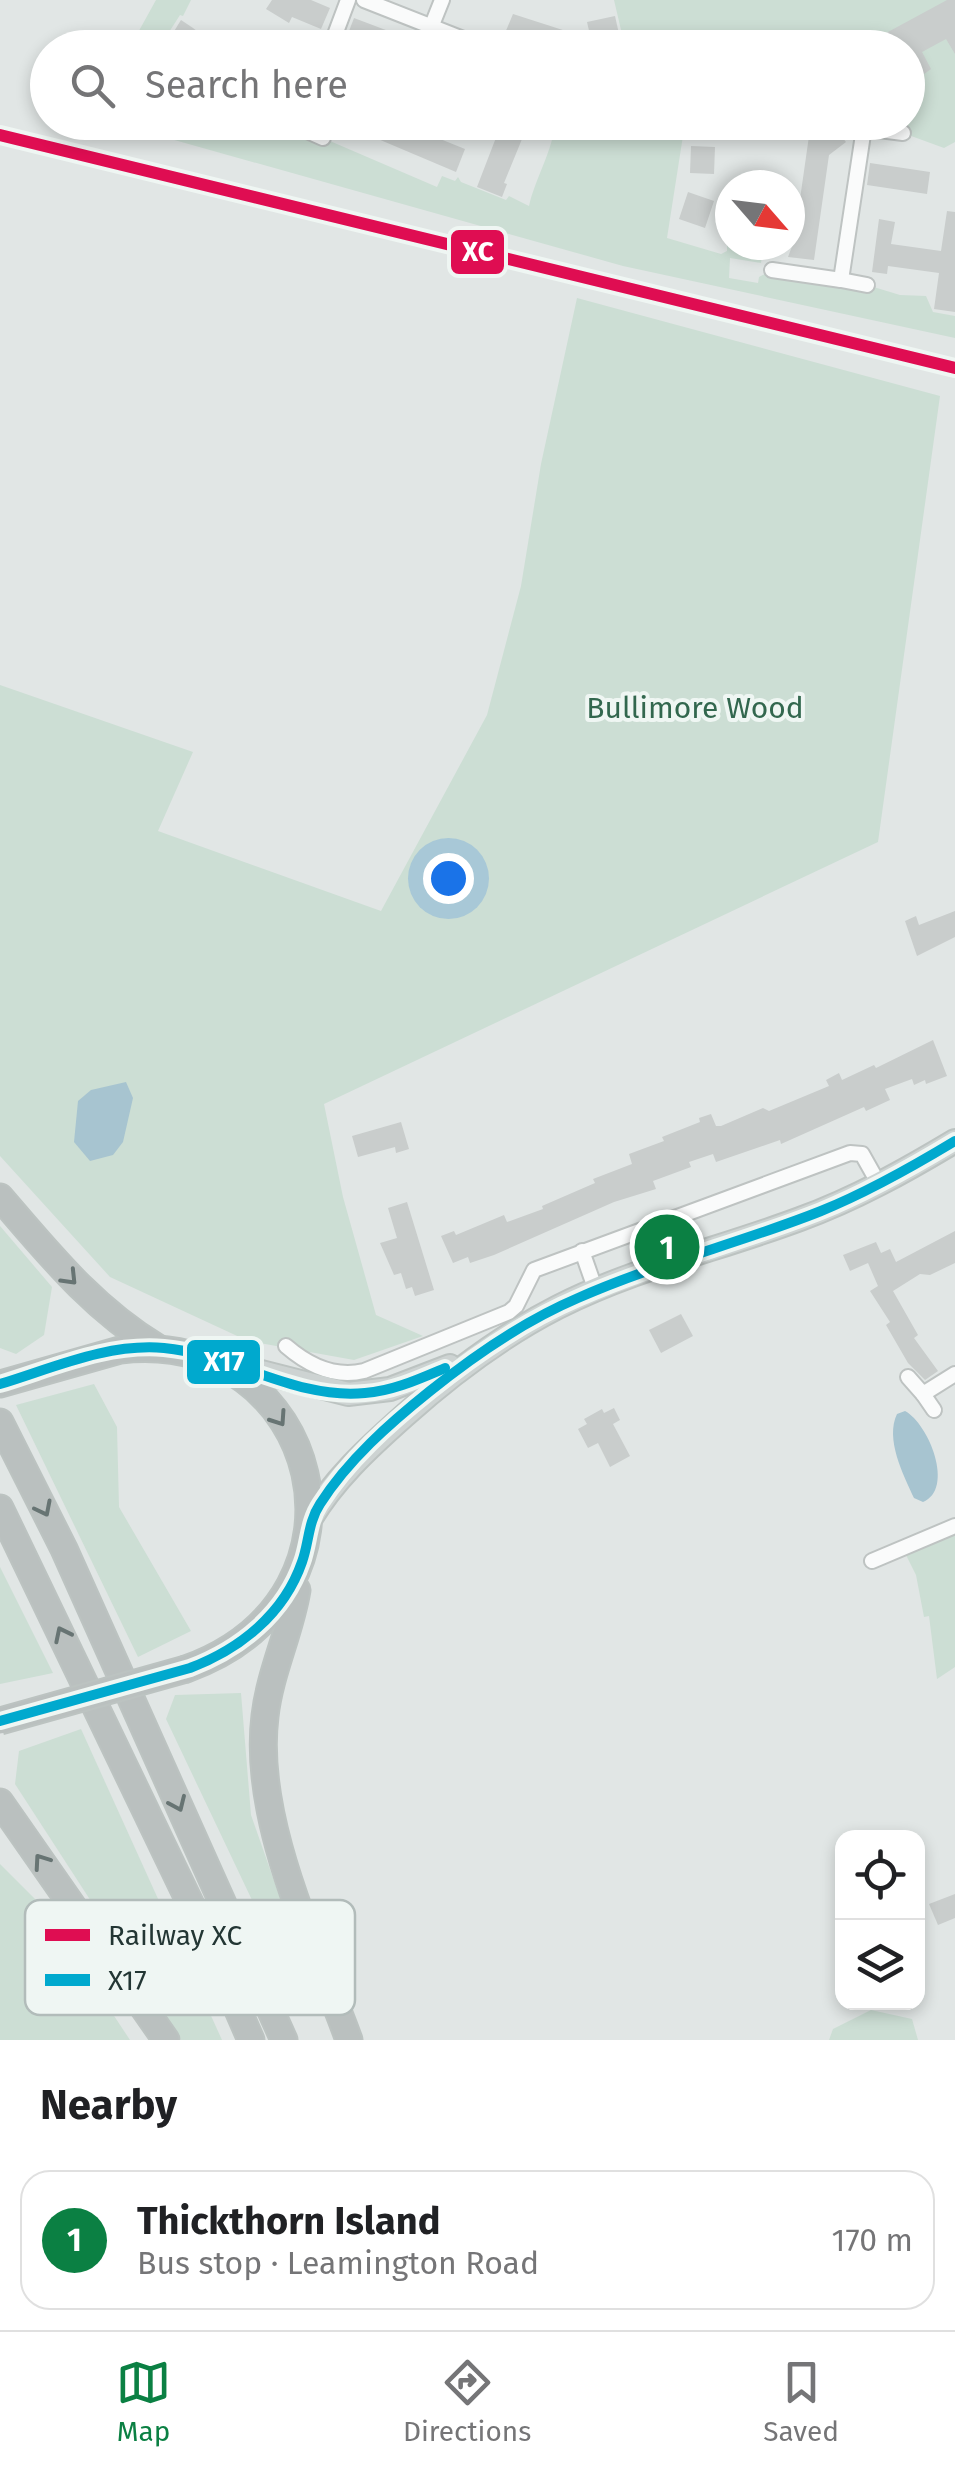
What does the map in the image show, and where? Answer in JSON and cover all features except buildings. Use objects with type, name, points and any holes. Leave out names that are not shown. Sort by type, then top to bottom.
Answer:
[{"type":"highway","points":[[0,1198],[100,1308],[158,1348]]},
{"type":"highway","points":[[0,1384],[120,1350],[158,1348],[205,1357],[242,1379],[264,1398],[289,1434],[304,1474],[308,1523],[295,1606],[270,1682],[262,1743],[266,1802],[298,1900]]},
{"type":"highway","points":[[0,1422],[64,1549],[221,1900]]},
{"type":"highway","points":[[0,1508],[189,1900]]},
{"type":"highway","points":[[0,1721],[219,1657],[259,1628],[302,1565]]},
{"type":"highway","points":[[0,1802],[68,1900]]},
{"type":"highway","points":[[149,2015],[166,2040]]},
{"type":"highway","points":[[240,2015],[251,2040]]},
{"type":"highway","points":[[273,2015],[284,2040]]},
{"type":"highway","points":[[340,2015],[349,2040]]},
{"type":"main road","points":[[205,1357],[348,1394],[404,1385],[481,1352],[547,1313],[640,1272],[800,1219],[880,1186],[955,1140]]},
{"type":"main road","points":[[308,1523],[332,1487],[378,1439],[481,1352]]},
{"type":"street","points":[[337,30],[348,0]]},
{"type":"street","points":[[364,0],[444,30]]},
{"type":"street","points":[[432,25],[442,0]]},
{"type":"street","points":[[841,280],[858,140]]},
{"type":"street","points":[[772,270],[867,285]]},
{"type":"street","points":[[286,1346],[324,1370],[340,1374],[364,1371],[509,1312],[516,1306],[530,1273],[850,1153],[866,1158],[880,1186]]},
{"type":"street","points":[[582,1251],[596,1291]]},
{"type":"street","points":[[922,1394],[955,1374]]},
{"type":"street","points":[[908,1377],[934,1410]]},
{"type":"street","points":[[872,1560],[955,1526]]},
{"type":"green space","points":[[156,0],[191,0],[170,30],[139,30]]},
{"type":"green space","points":[[614,0],[955,0],[955,142],[944,148],[922,140],[925,30],[621,30]]},
{"type":"green space","points":[[175,140],[328,140],[437,187],[442,176],[455,181],[458,177],[461,182],[529,206],[552,140],[682,140],[667,238],[715,252],[715,260],[730,260],[729,278],[758,283],[759,277],[772,270],[867,285],[900,295],[926,296],[933,312],[955,316],[955,338],[623,266]]},
{"type":"green space","name":"Bullimore Wood","points":[[577,298],[940,396],[878,842],[324,1104],[343,1197],[376,1315],[423,1336],[354,1360],[248,1341],[110,1277],[0,1156],[0,685],[193,752],[158,831],[381,911],[487,715],[521,586],[541,464]]},
{"type":"green space","points":[[0,1226],[52,1287],[44,1335],[16,1354],[0,1348]]},
{"type":"green space","points":[[94,1384],[117,1427],[119,1507],[191,1631],[138,1657],[16,1405]]},
{"type":"green space","points":[[955,1534],[955,1667],[937,1679],[929,1616],[924,1617],[916,1575],[904,1551]]},
{"type":"green space","points":[[0,1567],[53,1673],[0,1684]]},
{"type":"green space","points":[[241,1693],[251,1815],[281,1900],[252,1900],[166,1719],[175,1695]]},
{"type":"green space","points":[[81,1729],[159,1900],[90,1900],[15,1784],[19,1751]]},
{"type":"green space","points":[[0,1864],[36,1900],[25,1900],[25,2015],[113,2015],[130,2040],[0,2040]]},
{"type":"green space","points":[[871,2010],[912,2019],[918,2040],[829,2040],[833,2029]]},
{"type":"green space","points":[[165,2015],[211,2015],[222,2040],[181,2040]]},
{"type":"water","points":[[126,1082],[133,1098],[123,1142],[113,1155],[90,1161],[74,1142],[78,1101],[91,1090]]},
{"type":"water","points":[[905,1411],[930,1442],[938,1471],[932,1495],[923,1502],[914,1498],[894,1445],[897,1414]]},
{"type":"rail line","name":"XC","points":[[0,135],[955,368]]},
{"type":"transit line","name":"X17","points":[[0,1721],[190,1668],[243,1640],[284,1598],[302,1562],[316,1511],[357,1457],[430,1391],[520,1328],[608,1286],[838,1204],[955,1141]]},
{"type":"transit line","name":"X17","points":[[0,1384],[80,1358],[143,1347],[189,1352],[314,1390],[339,1393],[386,1390],[445,1368]]},
{"type":"place","name":"Thickthorn Island","points":[[667,1247]]}]
